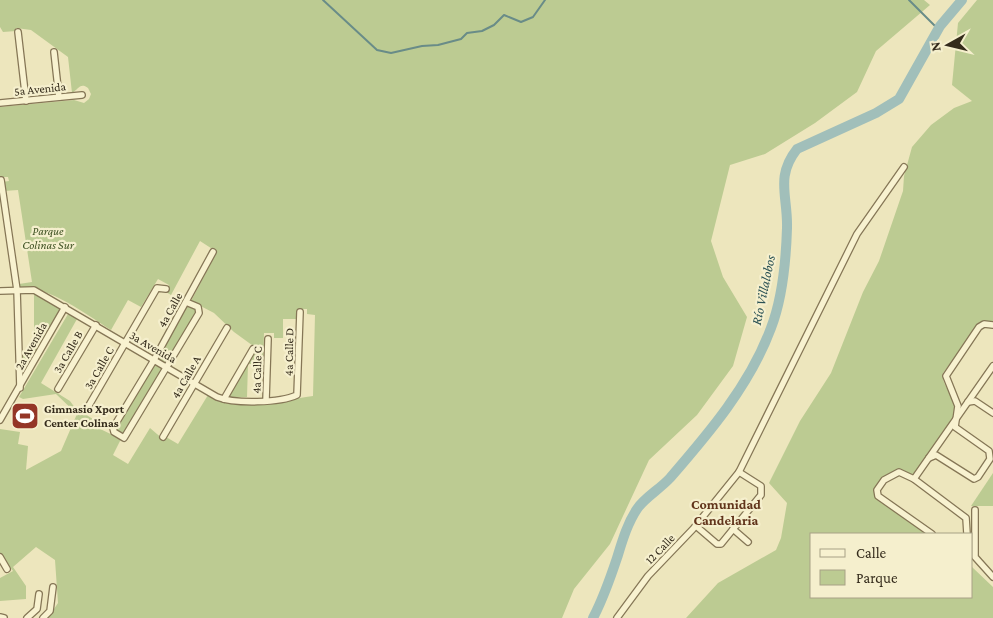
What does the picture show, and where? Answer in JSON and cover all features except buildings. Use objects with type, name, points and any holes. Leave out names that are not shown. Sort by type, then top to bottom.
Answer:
[{"type":"street","points":[[18,32],[26,101]]},
{"type":"street","points":[[54,52],[58,97]]},
{"type":"street","name":"5a Avenida","points":[[0,103],[82,95]]},
{"type":"street","name":"12 Calle","points":[[618,618],[648,576],[696,526],[739,472],[857,234],[904,167]]},
{"type":"street","points":[[1,180],[16,290],[20,388]]},
{"type":"street","name":"4a Calle","points":[[186,302],[198,307],[199,313],[124,438],[114,432],[113,428],[154,360],[213,252]]},
{"type":"street","name":"3a Calle C","points":[[88,407],[157,288],[166,289]]},
{"type":"street","name":"3a Avenida","points":[[0,290],[34,290],[224,399],[266,400],[295,397],[298,392]]},
{"type":"street","name":"2a Avenida","points":[[0,420],[20,388],[64,307]]},
{"type":"street","name":"4a Calle D","points":[[298,392],[300,312]]},
{"type":"street","points":[[929,458],[936,455],[970,478],[978,477],[990,460],[990,453],[955,428],[954,424],[958,406],[946,381],[946,374],[979,327],[984,324],[993,325]]},
{"type":"street","name":"3a Calle B","points":[[58,389],[96,326]]},
{"type":"street","name":"4a Calle A","points":[[163,437],[227,328]]},
{"type":"street","name":"4a Calle C","points":[[266,400],[268,340]]},
{"type":"street","points":[[224,399],[254,348]]},
{"type":"street","points":[[914,479],[993,366]]},
{"type":"street","points":[[968,402],[975,401],[993,413]]},
{"type":"street","points":[[696,526],[720,544],[733,529],[762,492],[761,486],[739,472]]},
{"type":"street","points":[[931,533],[877,494],[884,480],[896,472],[901,472],[914,479],[966,518],[967,533]]},
{"type":"street","points":[[975,510],[975,557],[993,577]]},
{"type":"street","points":[[733,529],[748,542]]},
{"type":"street","points":[[0,557],[7,569]]},
{"type":"street","points":[[44,618],[50,611],[53,587]]},
{"type":"street","points":[[27,618],[37,609],[39,594]]},
{"type":"street","points":[[0,617],[4,618]]},
{"type":"green space","name":"Parque Colinas Sur","points":[[0,0],[924,0],[930,5],[876,51],[857,92],[815,123],[765,154],[730,165],[711,241],[723,277],[747,317],[733,366],[697,415],[649,460],[610,544],[574,589],[562,618],[48,618],[58,603],[55,560],[36,547],[13,567],[26,586],[26,599],[0,601],[0,578],[13,571],[10,567],[5,570],[0,560],[0,429],[20,432],[18,444],[28,446],[26,470],[61,451],[77,414],[56,394],[23,399],[19,397],[68,314],[77,319],[41,383],[70,401],[78,412],[80,411],[96,421],[94,426],[121,439],[113,455],[128,464],[150,428],[164,440],[166,437],[178,444],[208,395],[220,401],[246,405],[273,403],[313,396],[315,315],[307,314],[307,309],[297,309],[297,319],[283,319],[283,338],[274,338],[274,333],[264,333],[263,364],[248,364],[247,397],[230,398],[229,395],[256,348],[234,332],[214,313],[191,301],[217,252],[200,241],[171,295],[166,292],[169,285],[158,279],[141,307],[128,300],[111,330],[67,302],[32,288],[20,287],[19,284],[32,282],[18,190],[4,191],[2,182],[9,181],[8,177],[0,177],[0,107],[74,100],[84,103],[91,94],[85,86],[79,87],[72,93],[68,57],[31,30],[16,28],[16,31],[3,32],[0,27]]},
{"type":"green space","points":[[977,0],[993,0],[993,322],[979,324],[943,373],[944,382],[954,399],[956,408],[938,441],[914,473],[911,475],[898,470],[875,490],[876,498],[927,533],[810,533],[810,598],[973,598],[973,568],[993,587],[993,618],[686,618],[718,583],[776,550],[781,538],[787,503],[769,483],[800,421],[831,373],[863,292],[879,261],[903,191],[904,176],[912,147],[931,125],[954,108],[972,101],[952,85],[958,23]]},
{"type":"green space","points":[[34,293],[62,309],[22,374],[19,356],[34,354]]},
{"type":"green space","points":[[186,302],[199,313],[124,438],[113,428]]},
{"type":"green space","points":[[993,473],[993,506],[971,506]]},
{"type":"waterway","points":[[323,0],[377,50],[391,53],[461,39],[467,33],[482,31],[494,25],[504,15],[521,22],[533,17],[545,0]]},
{"type":"waterway","points":[[909,0],[939,30]]},
{"type":"waterway","name":"Río Villalobos","points":[[593,618],[606,589],[633,515],[644,501],[670,478],[714,426],[740,389],[762,349],[775,316],[783,279],[787,228],[784,178],[790,159],[797,149],[876,113],[899,99],[940,26],[962,0]]},
{"type":"place","name":"Gimnasio Xport Center Colinas","points":[[25,416]]},
{"type":"district","name":"Comunidad Candelaria","points":[[726,512]]}]
